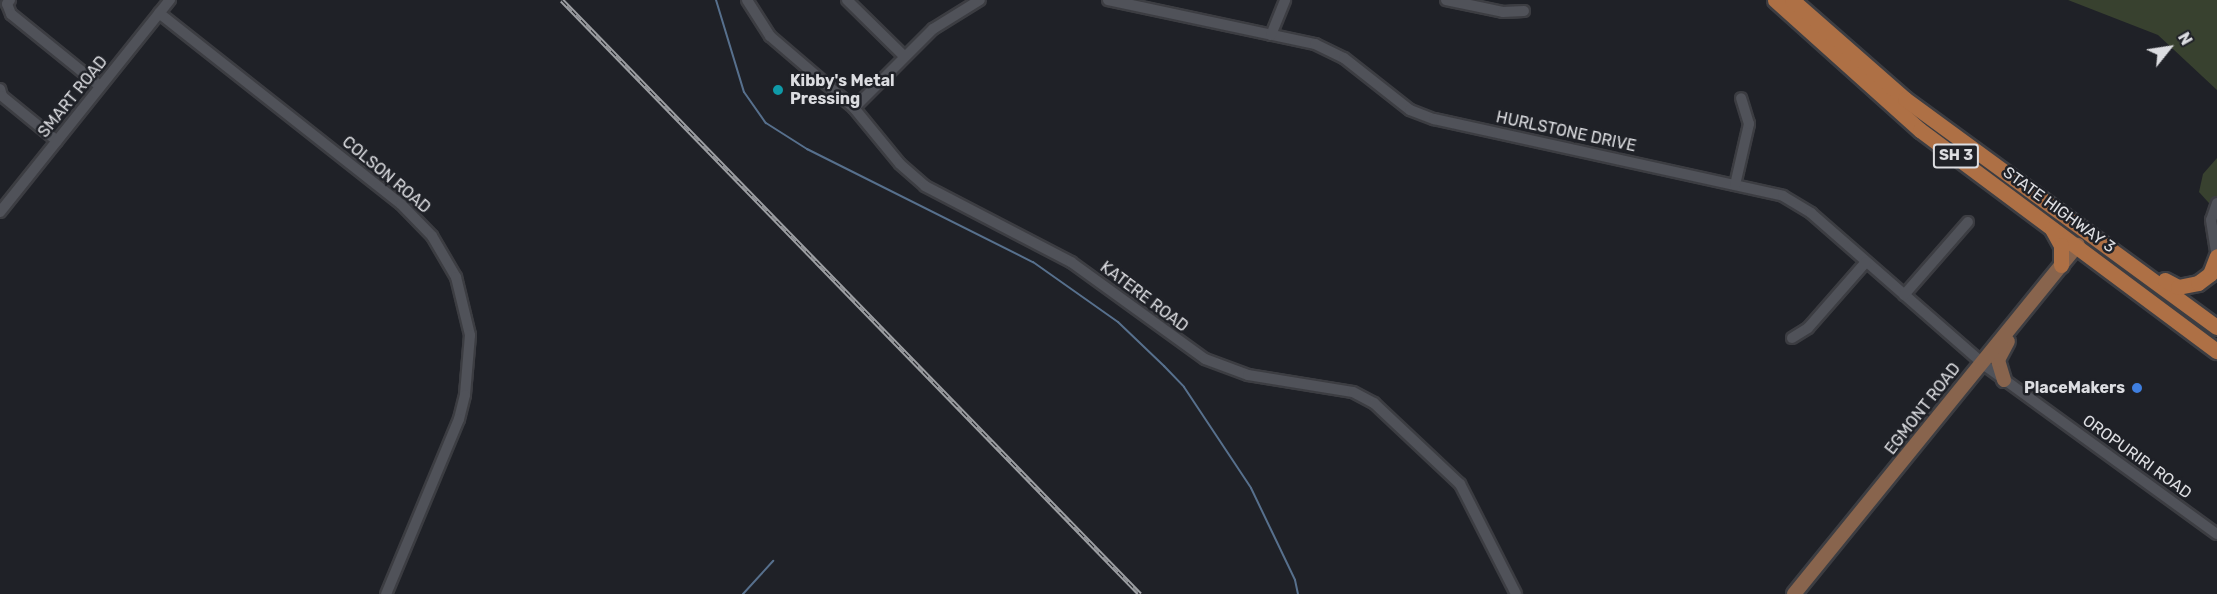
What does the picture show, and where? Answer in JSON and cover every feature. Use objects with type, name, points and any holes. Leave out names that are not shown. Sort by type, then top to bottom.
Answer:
[{"type":"highway","name":"STATE HIGHWAY 3","points":[[1775,0],[1897,111],[2217,351]]},
{"type":"highway","name":"STATE HIGHWAY 3","points":[[1792,0],[1888,85],[1955,136],[2076,221],[2217,327]]},
{"type":"highway","points":[[1955,136],[1978,161],[2072,230],[2078,245],[2105,253],[2217,338]]},
{"type":"highway","points":[[2076,221],[2089,224],[2178,287],[2206,278],[2217,256]]},
{"type":"highway","points":[[2049,224],[2061,245],[2061,265]]},
{"type":"main road","name":"EGMONT ROAD","points":[[1794,594],[2078,245]]},
{"type":"main road","points":[[2004,380],[1999,354],[2020,327],[2023,311]]},
{"type":"street","points":[[10,0],[7,4],[11,14],[100,86]]},
{"type":"street","name":"SMART ROAD","points":[[0,212],[170,0]]},
{"type":"street","name":"KATERE ROAD","points":[[747,0],[770,36],[854,108],[916,180],[1071,262],[1185,348],[1248,375],[1353,392],[1374,403],[1460,484],[1516,594]]},
{"type":"street","points":[[847,0],[904,56]]},
{"type":"street","points":[[854,108],[904,56],[949,16],[980,0]]},
{"type":"street","name":"HURLSTONE DRIVE","points":[[1108,0],[1330,50],[1410,110],[1434,119],[1736,184],[1792,200],[1981,362]]},
{"type":"street","points":[[1271,35],[1285,0]]},
{"type":"street","points":[[1446,0],[1503,12],[1524,11]]},
{"type":"street","name":"COLSON ROAD","points":[[159,13],[401,204],[432,236],[456,277],[470,335],[465,395],[459,419],[386,594]]},
{"type":"street","points":[[1,94],[57,141]]},
{"type":"street","points":[[1736,184],[1749,124],[1741,98]]},
{"type":"street","points":[[2217,202],[2211,220],[2217,256]]},
{"type":"street","points":[[1904,295],[1968,222]]},
{"type":"street","points":[[1792,338],[1808,328],[1866,262]]},
{"type":"street","name":"OROPURIRI ROAD","points":[[1981,362],[2217,534]]},
{"type":"green space","points":[[2068,0],[2217,0],[2217,90],[2158,35]]},
{"type":"green space","points":[[2217,158],[2217,212],[2199,192],[2203,174]]},
{"type":"waterway","points":[[716,0],[744,92],[766,123],[807,149],[1033,262],[1118,322],[1164,366],[1184,387],[1251,488],[1295,580],[1298,594]]},
{"type":"waterway","points":[[743,594],[773,561]]},
{"type":"railway","points":[[562,0],[1140,594]]},
{"type":"place","name":"Kibby's Metal Pressing","points":[[778,90]]},
{"type":"place","name":"PlaceMakers","points":[[2137,388]]}]
